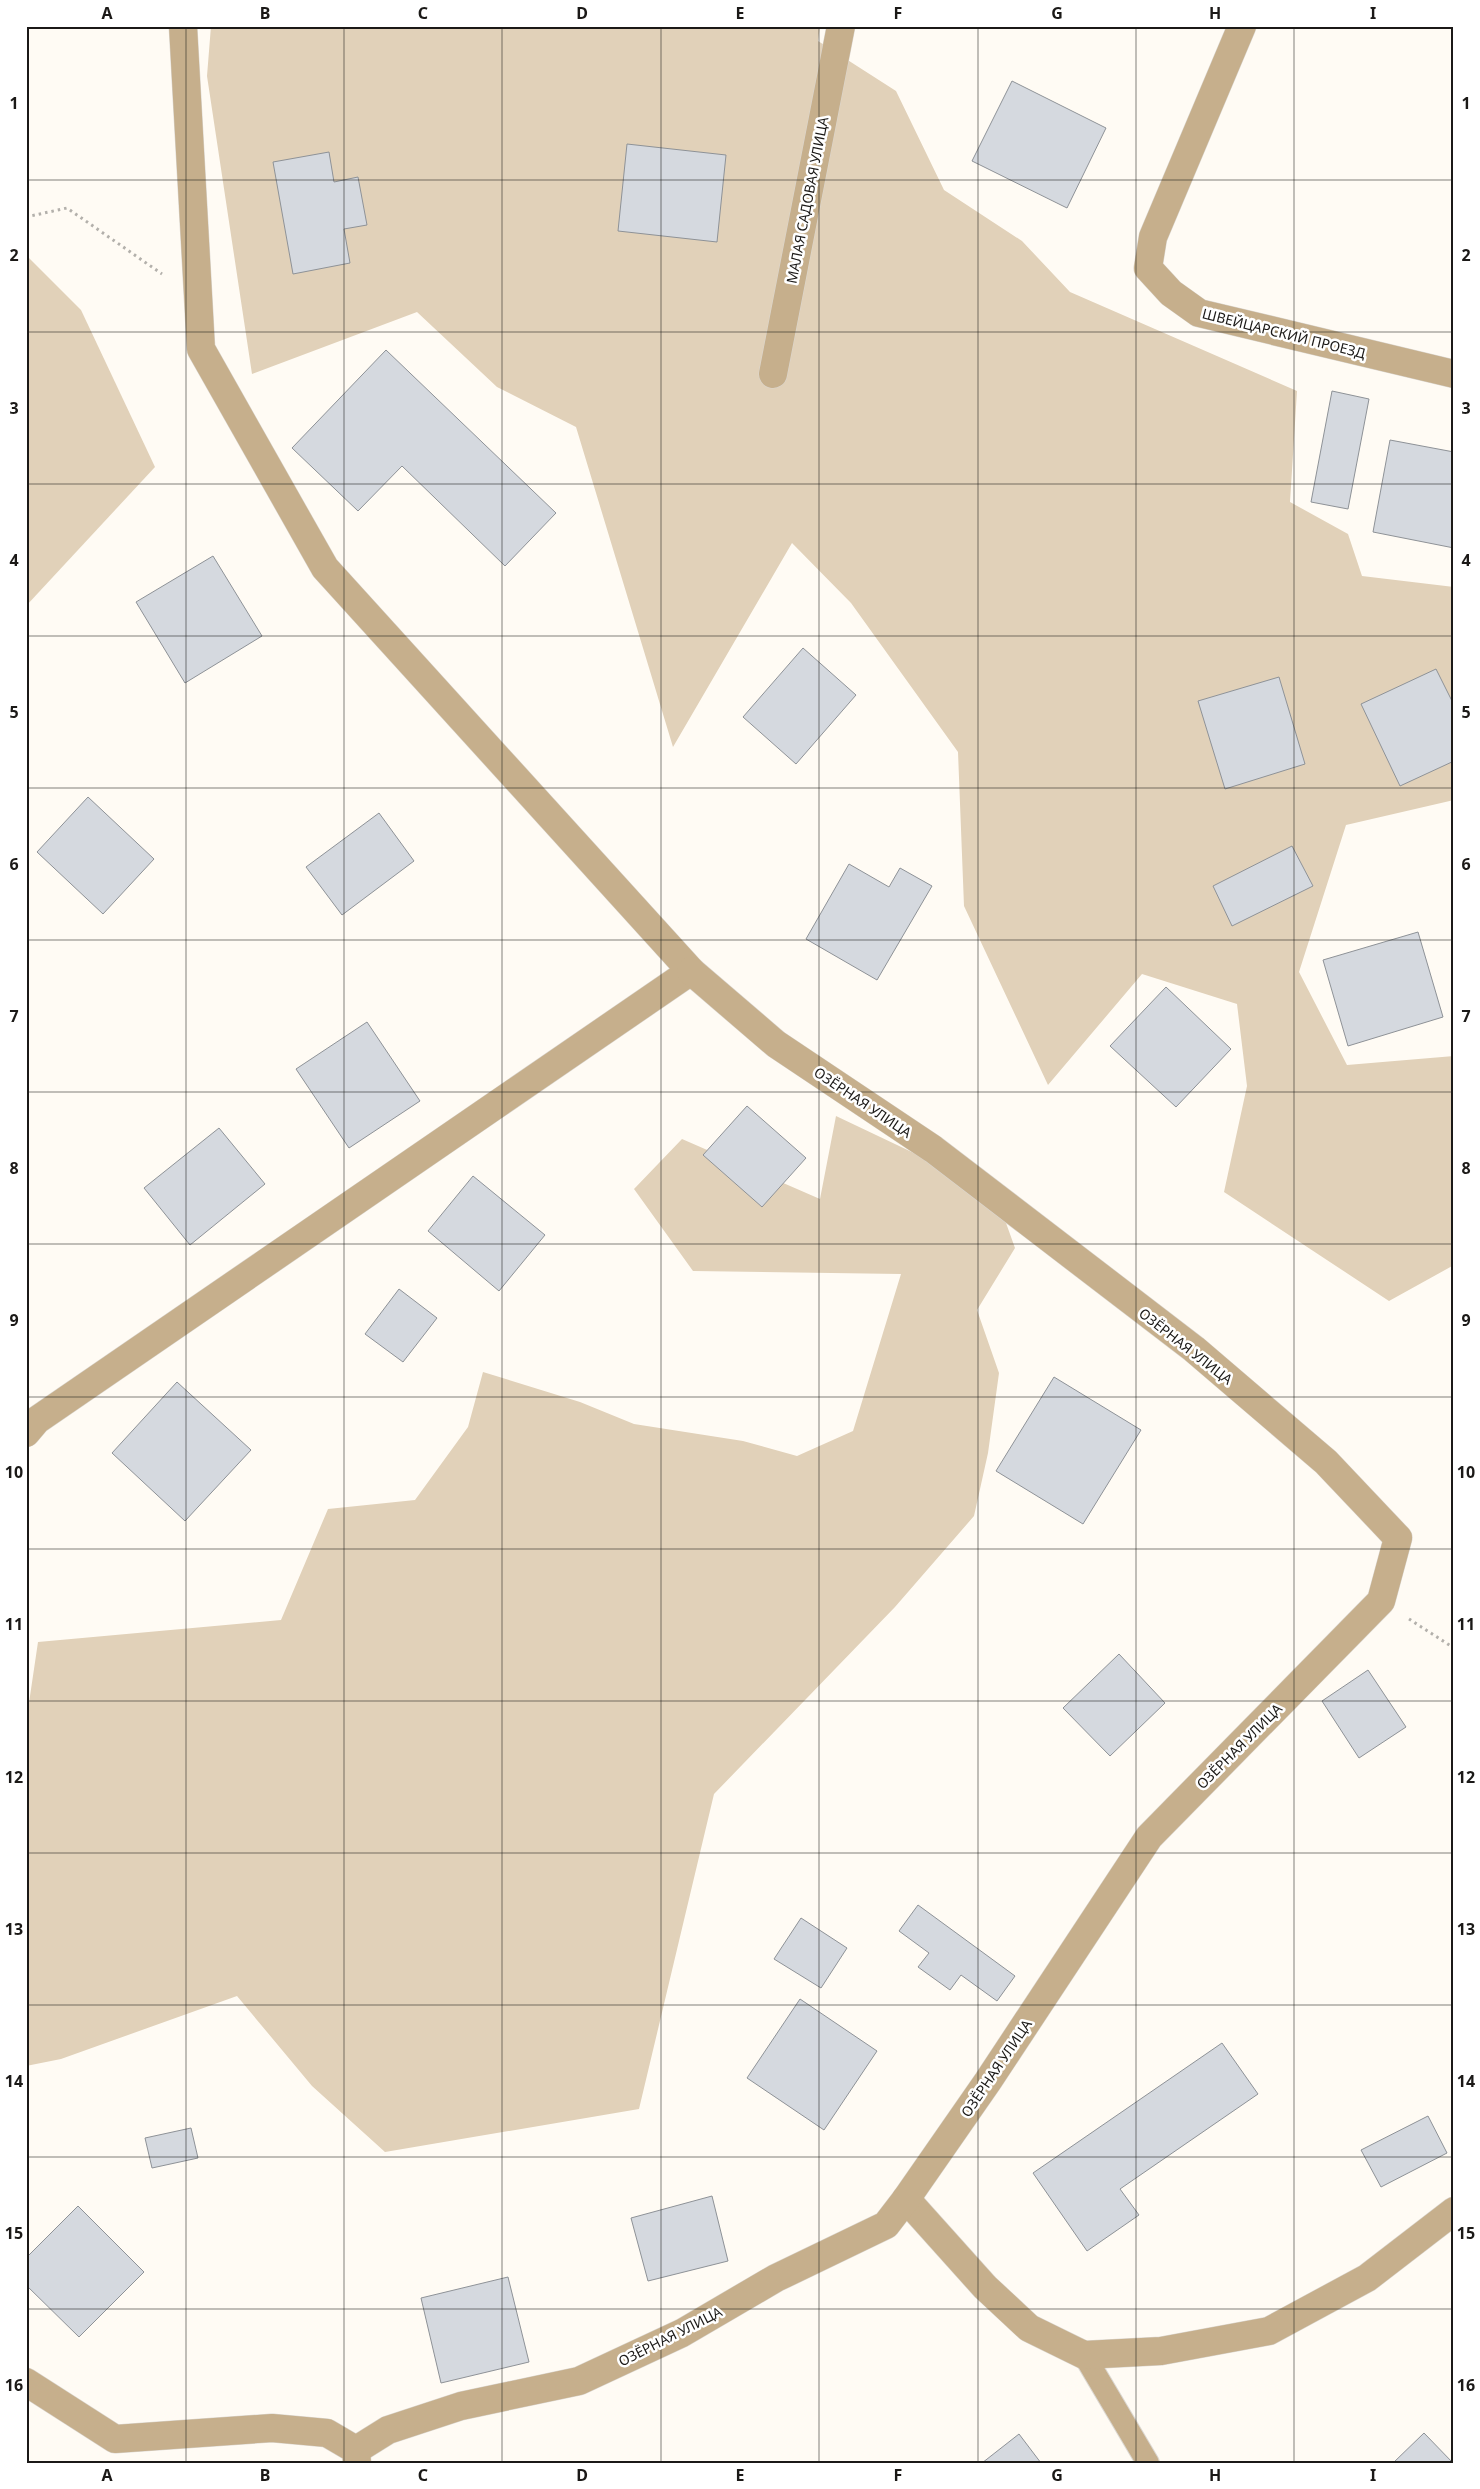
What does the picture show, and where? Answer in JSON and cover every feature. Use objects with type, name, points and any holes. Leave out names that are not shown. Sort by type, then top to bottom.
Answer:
[{"type":"street","points":[[26,1433],[37,1420],[691,971],[325,568],[201,349],[183,26]]},
{"type":"street","name":"МАЛАЯ САДОВАЯ УЛИЦА","points":[[774,374],[841,26]]},
{"type":"street","name":"ШВЕЙЦАРСКИЙ ПРОЕЗД","points":[[1242,26],[1153,237],[1148,268],[1171,293],[1199,313],[1454,374]]},
{"type":"street","name":"ОЗЁРНАЯ УЛИЦА","points":[[356,2456],[388,2430],[461,2406],[579,2381],[682,2334],[776,2278],[886,2224],[906,2199],[988,2081],[1149,1837],[1381,1601],[1398,1538],[1326,1462],[1194,1349],[933,1149],[776,1044],[691,971]]},
{"type":"street","points":[[906,2199],[985,2287],[1029,2328],[1084,2356],[1162,2351],[1269,2331],[1367,2278],[1454,2211]]},
{"type":"street","points":[[26,2382],[115,2439],[272,2428],[327,2433],[356,2456]]},
{"type":"lane","points":[[1084,2356],[1148,2463]]},
{"type":"path","points":[[26,217],[66,208],[198,299]]},
{"type":"path","points":[[1381,1601],[1454,1648]]},
{"type":"shaded area","points":[[211,26],[820,26],[818,41],[896,91],[944,190],[1022,241],[1070,292],[1297,391],[1290,502],[1348,534],[1362,576],[1454,587],[1454,800],[1346,825],[1299,972],[1347,1065],[1454,1056],[1454,1265],[1389,1301],[1224,1192],[1247,1086],[1237,1004],[1142,974],[1048,1085],[964,906],[958,752],[851,603],[792,543],[673,747],[576,427],[497,387],[417,312],[252,374],[207,76]]},
{"type":"shaded area","points":[[26,255],[81,310],[155,467],[26,606]]},
{"type":"shaded area","points":[[836,1116],[916,1154],[1001,1209],[1015,1248],[977,1310],[999,1373],[988,1453],[974,1516],[895,1607],[714,1794],[639,2109],[385,2152],[312,2086],[237,1996],[61,2059],[26,2066],[26,1723],[38,1642],[281,1620],[328,1509],[415,1500],[468,1427],[483,1372],[580,1402],[634,1424],[743,1441],[797,1456],[853,1431],[901,1274],[693,1271],[634,1189],[682,1139],[820,1199]]},
{"type":"building","points":[[1012,81],[1106,128],[1067,208],[972,161]]},
{"type":"building","points":[[627,144],[726,155],[717,242],[618,231]]},
{"type":"building","points":[[329,152],[334,182],[358,177],[367,225],[344,229],[350,263],[293,274],[273,162]]},
{"type":"building","points":[[386,350],[556,513],[505,566],[402,466],[358,511],[292,448]]},
{"type":"building","points":[[1332,391],[1369,399],[1348,509],[1311,502]]},
{"type":"building","points":[[1390,440],[1454,452],[1454,548],[1373,532]]},
{"type":"building","points":[[213,556],[262,636],[185,683],[136,602]]},
{"type":"building","points":[[803,648],[856,695],[796,764],[743,717]]},
{"type":"building","points":[[1436,669],[1454,705],[1454,761],[1400,786],[1361,704]]},
{"type":"building","points":[[1279,677],[1305,764],[1225,789],[1198,701]]},
{"type":"building","points":[[88,797],[154,859],[103,914],[37,852]]},
{"type":"building","points":[[379,813],[414,861],[342,915],[306,867]]},
{"type":"building","points":[[1292,846],[1313,886],[1232,926],[1213,886]]},
{"type":"building","points":[[849,864],[889,887],[900,868],[932,886],[877,980],[806,939]]},
{"type":"building","points":[[1418,932],[1443,1017],[1348,1046],[1323,960]]},
{"type":"building","points":[[1166,987],[1231,1049],[1176,1107],[1110,1046]]},
{"type":"building","points":[[367,1022],[420,1101],[349,1148],[296,1069]]},
{"type":"building","points":[[747,1106],[806,1158],[762,1207],[703,1155]]},
{"type":"building","points":[[219,1128],[265,1184],[190,1245],[144,1188]]},
{"type":"building","points":[[473,1176],[545,1235],[499,1291],[428,1231]]},
{"type":"building","points":[[399,1289],[437,1318],[403,1362],[365,1334]]},
{"type":"building","points":[[1054,1377],[1141,1430],[1083,1524],[996,1471]]},
{"type":"building","points":[[177,1382],[251,1450],[185,1521],[112,1453]]},
{"type":"building","points":[[1119,1654],[1165,1703],[1110,1756],[1063,1708]]},
{"type":"building","points":[[1368,1670],[1406,1727],[1359,1758],[1322,1701]]},
{"type":"building","points":[[918,1905],[1015,1976],[997,2001],[961,1975],[950,1990],[918,1967],[929,1953],[899,1931]]},
{"type":"building","points":[[801,1918],[847,1948],[821,1988],[774,1959]]},
{"type":"building","points":[[800,1999],[877,2051],[824,2130],[747,2078]]},
{"type":"building","points":[[1222,2043],[1258,2094],[1120,2189],[1139,2215],[1087,2251],[1033,2173]]},
{"type":"building","points":[[1428,2116],[1447,2153],[1381,2187],[1361,2150]]},
{"type":"building","points":[[191,2128],[198,2158],[152,2168],[145,2138]]},
{"type":"building","points":[[712,2196],[728,2261],[648,2281],[631,2218]]},
{"type":"building","points":[[78,2206],[144,2272],[79,2337],[26,2285],[26,2258]]},
{"type":"building","points":[[508,2277],[529,2362],[441,2383],[421,2298]]},
{"type":"building","points":[[1424,2433],[1453,2463],[1393,2463]]},
{"type":"building","points":[[1019,2434],[1041,2463],[982,2463]]}]
